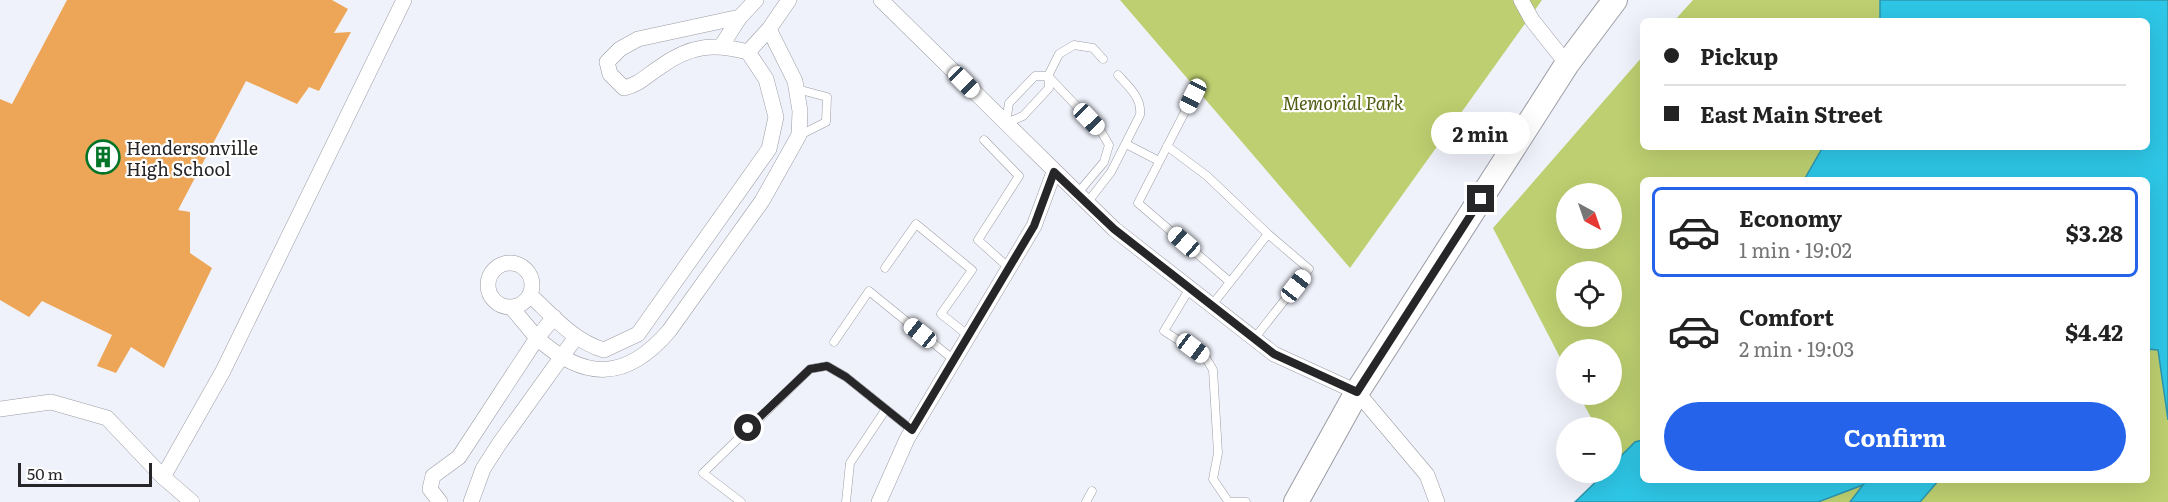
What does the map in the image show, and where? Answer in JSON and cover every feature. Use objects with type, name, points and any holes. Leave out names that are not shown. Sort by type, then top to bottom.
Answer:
[{"type":"main road","points":[[1296,502],[1357,392],[1567,64],[1615,0]]},
{"type":"street","points":[[163,477],[223,371],[404,0]]},
{"type":"street","points":[[722,45],[740,17],[756,0]]},
{"type":"street","points":[[748,52],[769,29],[789,0]]},
{"type":"street","points":[[881,0],[1114,229],[1274,354],[1357,392],[1427,475],[1437,502]]},
{"type":"street","points":[[1522,1],[1532,20],[1567,64]]},
{"type":"street","points":[[530,295],[576,337],[604,350],[638,334],[769,149],[776,117],[766,80],[748,52],[722,45],[701,47],[680,54],[659,67],[639,85],[624,88],[610,74],[607,62],[620,50],[638,39],[740,17]]},
{"type":"street","points":[[511,307],[537,338],[559,357],[587,368],[621,369],[656,347],[754,212],[798,139],[797,89],[769,29]]},
{"type":"street","points":[[771,138],[798,139]]},
{"type":"street","points":[[879,502],[912,430],[1034,226],[1054,172]]},
{"type":"street","points":[[734,201],[754,212]]},
{"type":"street","points":[[514,263],[526,269],[532,282],[530,295],[520,305],[511,307],[498,303],[489,292],[489,277],[499,266],[514,263]]},
{"type":"street","points":[[674,286],[693,298]]},
{"type":"street","points":[[440,502],[430,489],[433,476],[459,457],[537,338],[554,317]]},
{"type":"street","points":[[471,502],[483,470],[559,357],[576,337]]},
{"type":"street","points":[[0,409],[51,402],[107,418],[163,477],[192,502]]},
{"type":"lane","points":[[1005,123],[1023,116],[1048,88],[1048,76],[1059,54],[1074,45],[1093,48],[1103,59]]},
{"type":"lane","points":[[1082,198],[1111,172],[1141,108],[1136,96],[1118,75]]},
{"type":"lane","points":[[1005,123],[1009,103],[1035,76],[1048,76],[1102,133],[1109,145],[1104,162],[1082,198]]},
{"type":"lane","points":[[797,89],[827,97],[826,122],[798,139]]},
{"type":"lane","points":[[1193,96],[1138,203],[1230,282]]},
{"type":"lane","points":[[984,140],[1019,176],[978,240],[1009,268]]},
{"type":"lane","points":[[1126,144],[1159,161]]},
{"type":"lane","points":[[1167,146],[1208,176],[1268,234],[1310,269],[1254,339]]},
{"type":"lane","points":[[885,268],[916,224],[972,270],[941,314],[969,336]]},
{"type":"lane","points":[[1212,305],[1268,234]]},
{"type":"lane","points":[[1190,288],[1164,331],[1206,358],[1213,370],[1218,453],[1213,479],[1228,502],[1246,502]]},
{"type":"lane","points":[[834,342],[869,291],[954,360]]},
{"type":"lane","points":[[741,502],[702,473],[810,369],[827,366],[846,377],[912,430]]},
{"type":"lane","points":[[846,502],[850,464],[886,409]]},
{"type":"lane","points":[[1086,502],[1092,491]]},
{"type":"green space","name":"Memorial Park","points":[[1120,0],[1542,0],[1350,268]]},
{"type":"green space","points":[[1693,0],[2158,0],[2168,24],[2168,502],[1635,502],[1622,477],[1622,417],[1591,417],[1584,405],[1622,405],[1622,339],[1556,339],[1556,350],[1493,228],[1640,59],[1640,150],[2150,150],[2150,18],[1677,18]]},
{"type":"water","points":[[1880,0],[2168,0],[2168,420],[2158,350],[2150,349],[2150,177],[1806,177],[1821,150],[2150,150],[2150,18],[1880,18]]},
{"type":"water","points":[[1640,441],[1640,483],[1936,483],[1920,502],[1850,502],[1863,485],[1818,502],[1575,502],[1595,483],[1622,483],[1622,455],[1635,442]]},
{"type":"building","name":"Hendersonville High School","points":[[67,0],[332,0],[348,9],[334,33],[351,32],[319,91],[309,87],[297,104],[246,81],[178,210],[190,212],[190,253],[212,268],[164,368],[131,347],[116,373],[97,366],[112,335],[42,301],[29,317],[0,300],[0,99],[12,104]]},
{"type":"place","name":"Hendersonville High School","points":[[103,157]]},
{"type":"route","points":[[748,428],[810,369],[827,366],[846,377],[912,430],[1034,226],[1054,172],[1114,229],[1274,354],[1357,392],[1481,199]]}]
